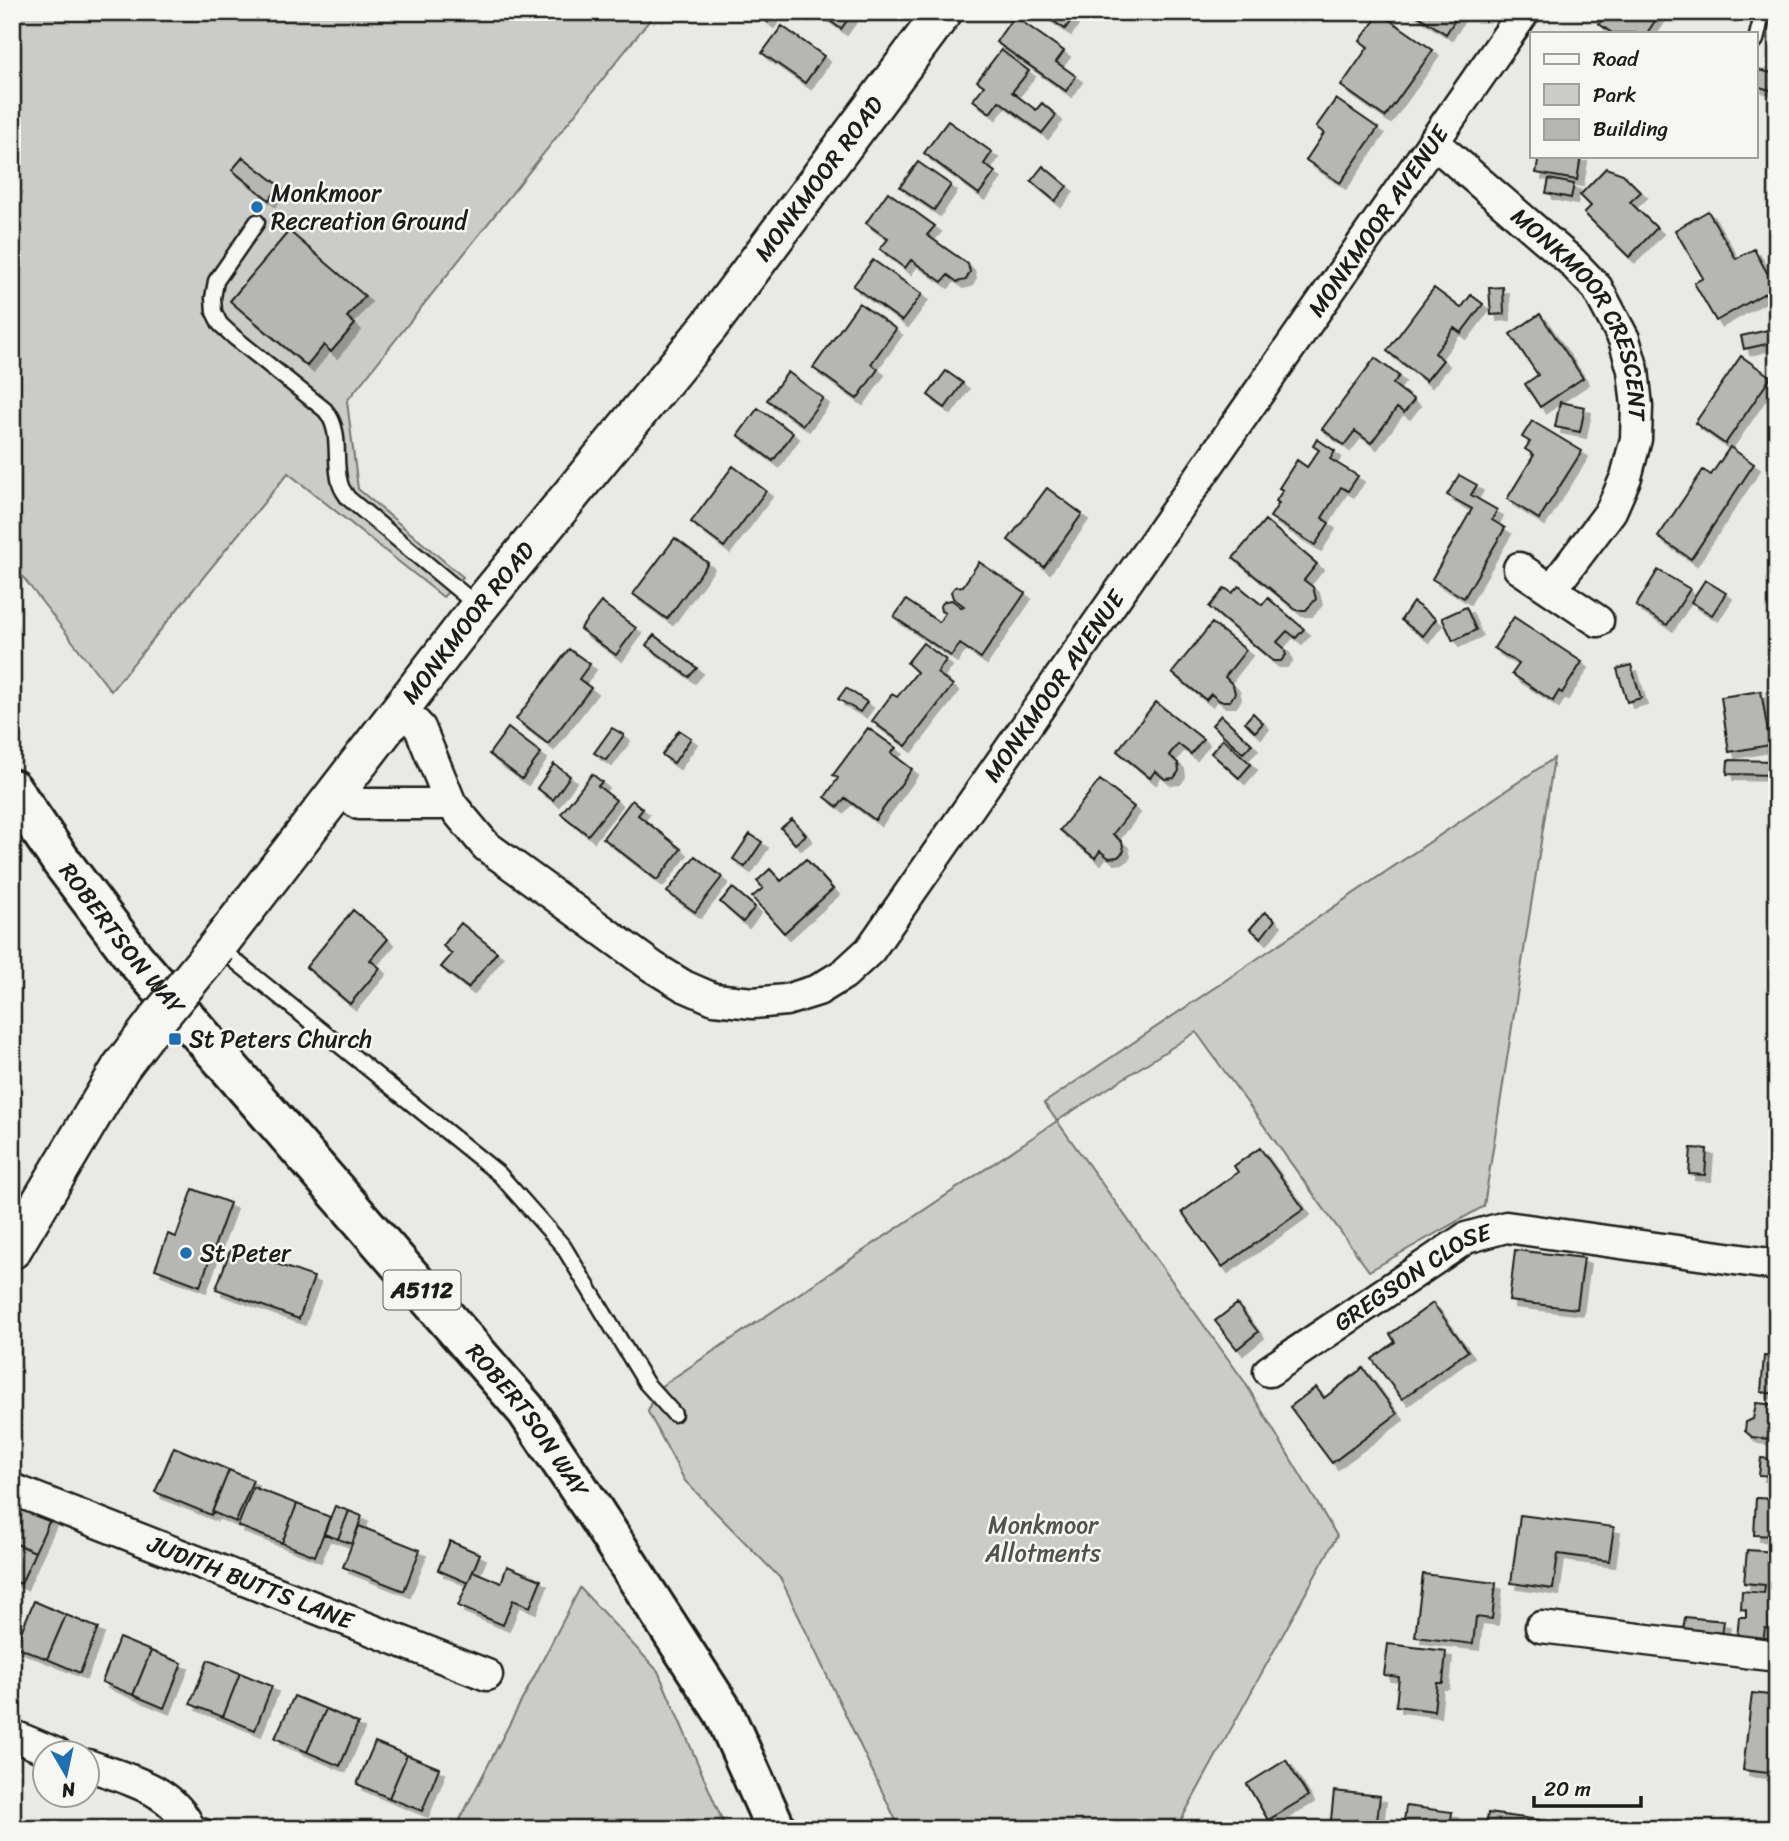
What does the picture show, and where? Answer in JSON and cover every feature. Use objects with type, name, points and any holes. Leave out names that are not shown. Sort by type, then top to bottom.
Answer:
[{"type":"main road","name":"ROBERTSON WAY","points":[[12,789],[61,861],[135,959],[526,1410],[724,1713],[776,1829]]},
{"type":"street","name":"MONKMOOR ROAD","points":[[12,1250],[121,1067],[479,607],[710,325],[943,12]]},
{"type":"street","name":"MONKMOOR AVENUE","points":[[401,708],[420,729],[451,804],[486,846],[653,967],[684,986],[714,999],[753,1003],[786,1000],[818,990],[844,974],[870,950],[1524,12]]},
{"type":"street","name":"MONKMOOR CRESCENT","points":[[1433,142],[1572,261],[1597,288],[1625,339],[1633,370],[1637,406],[1636,439],[1626,477],[1611,511],[1552,590]]},
{"type":"street","points":[[1519,568],[1598,621]]},
{"type":"street","points":[[338,789],[359,804],[451,804]]},
{"type":"street","name":"GREGSON CLOSE","points":[[1269,1371],[1466,1238],[1506,1227],[1777,1265]]},
{"type":"street","name":"JUDITH BUTTS LANE","points":[[12,1489],[486,1675]]},
{"type":"street","points":[[1541,1627],[1777,1656]]},
{"type":"street","points":[[12,1735],[32,1743]]},
{"type":"street","points":[[102,1770],[156,1791],[196,1826]]},
{"type":"lane","points":[[1758,32],[1763,12]]},
{"type":"lane","points":[[257,222],[216,281],[214,312],[220,324],[330,416],[336,433],[339,481],[348,498],[479,607]]},
{"type":"lane","points":[[217,947],[499,1174],[563,1246],[646,1383],[674,1415]]},
{"type":"green space","name":"Monkmoor Recreation Ground","points":[[12,12],[656,12],[347,401],[358,489],[463,577],[443,597],[288,473],[111,691],[12,563]]},
{"type":"green space","points":[[1554,758],[1484,1206],[1369,1271],[1196,1032],[1057,1121],[1044,1103]]},
{"type":"green space","name":"Monkmoor Allotments","points":[[1057,1121],[1244,1381],[1337,1536],[1176,1829],[900,1829],[781,1579],[685,1481],[648,1412],[654,1391]]},
{"type":"green space","points":[[580,1588],[658,1671],[726,1829],[455,1829]]},
{"type":"building","points":[[755,12],[775,12],[768,22]]},
{"type":"building","points":[[818,12],[853,12],[841,29]]},
{"type":"building","points":[[1040,12],[1077,12],[1065,29]]},
{"type":"building","points":[[1412,12],[1460,12],[1446,34]]},
{"type":"building","points":[[1607,12],[1661,12],[1648,32],[1611,32],[1599,24]]},
{"type":"building","points":[[1380,13],[1433,50],[1385,117],[1341,86],[1368,47],[1360,41]]},
{"type":"building","points":[[1014,16],[1064,51],[1056,62],[1076,76],[1066,91],[996,42]]},
{"type":"building","points":[[782,26],[824,56],[805,83],[762,53]]},
{"type":"building","points":[[1001,50],[1029,71],[1012,92],[1036,110],[1042,103],[1056,115],[1042,133],[999,101],[990,113],[973,100],[984,86],[977,81]]},
{"type":"building","points":[[1758,70],[1777,74],[1777,92],[1758,87]]},
{"type":"building","points":[[1336,99],[1378,128],[1340,183],[1306,160],[1324,133],[1316,127]]},
{"type":"building","points":[[948,121],[992,152],[984,164],[995,172],[979,194],[924,153]]},
{"type":"building","points":[[243,157],[280,186],[269,200],[232,170]]},
{"type":"building","points":[[1539,158],[1581,158],[1577,180],[1536,173]]},
{"type":"building","points":[[918,162],[951,185],[934,210],[900,187]]},
{"type":"building","points":[[1043,166],[1067,186],[1055,201],[1031,181]]},
{"type":"building","points":[[1606,168],[1623,174],[1641,192],[1630,202],[1657,228],[1629,257],[1584,213],[1591,206],[1580,195]]},
{"type":"building","points":[[1549,179],[1574,184],[1571,198],[1546,193]]},
{"type":"building","points":[[888,192],[935,226],[927,235],[968,264],[970,272],[966,280],[957,282],[948,275],[942,282],[911,260],[905,268],[880,249],[888,239],[866,223]]},
{"type":"building","points":[[1708,211],[1736,259],[1754,249],[1775,287],[1716,321],[1694,283],[1703,278],[1675,230]]},
{"type":"building","points":[[289,231],[365,296],[347,317],[355,324],[331,352],[324,345],[307,366],[230,301]]},
{"type":"building","points":[[873,260],[922,294],[902,321],[853,286]]},
{"type":"building","points":[[1503,287],[1504,314],[1491,315],[1489,288]]},
{"type":"building","points":[[1434,288],[1461,308],[1471,295],[1483,304],[1461,333],[1454,328],[1435,353],[1443,360],[1426,381],[1387,351]]},
{"type":"building","points":[[859,303],[896,329],[871,364],[878,369],[857,399],[813,368]]},
{"type":"building","points":[[1540,314],[1583,378],[1540,407],[1525,384],[1538,375],[1510,334]]},
{"type":"building","points":[[1768,330],[1771,343],[1744,349],[1741,336]]},
{"type":"building","points":[[1741,356],[1771,377],[1725,444],[1695,423]]},
{"type":"building","points":[[1375,358],[1399,376],[1393,384],[1414,400],[1404,413],[1397,408],[1371,443],[1355,431],[1344,445],[1322,429]]},
{"type":"building","points":[[946,371],[963,383],[945,408],[928,395]]},
{"type":"building","points":[[788,372],[823,398],[803,425],[767,400]]},
{"type":"building","points":[[1560,402],[1585,407],[1580,432],[1555,427]]},
{"type":"building","points":[[758,408],[793,433],[773,461],[738,435]]},
{"type":"building","points":[[1532,421],[1582,451],[1539,519],[1507,499],[1534,455],[1525,449],[1530,442],[1522,437]]},
{"type":"building","points":[[1317,439],[1335,451],[1330,459],[1358,476],[1348,491],[1341,487],[1322,518],[1329,523],[1315,545],[1270,517],[1279,503],[1276,501],[1283,490],[1279,488],[1297,460],[1307,467],[1319,450],[1313,446]]},
{"type":"building","points":[[1730,447],[1754,464],[1691,559],[1658,537],[1703,470],[1711,475]]},
{"type":"building","points":[[733,466],[766,491],[724,547],[691,522]]},
{"type":"building","points":[[1459,475],[1477,485],[1471,495],[1497,510],[1492,520],[1505,528],[1464,598],[1432,579],[1472,509],[1447,495]]},
{"type":"building","points":[[1047,488],[1082,514],[1044,567],[1008,540]]},
{"type":"building","points":[[1265,520],[1317,564],[1304,580],[1313,587],[1316,599],[1306,610],[1296,610],[1233,558]]},
{"type":"building","points":[[675,538],[708,563],[667,619],[633,594]]},
{"type":"building","points":[[979,562],[1025,593],[981,658],[960,644],[951,656],[894,617],[906,600],[939,622],[945,613],[940,606],[945,601],[952,600],[962,608],[964,606],[953,598],[951,592],[955,587],[963,586]]},
{"type":"building","points":[[1658,570],[1690,589],[1667,625],[1636,606]]},
{"type":"building","points":[[1705,580],[1726,593],[1712,615],[1691,602]]},
{"type":"building","points":[[1239,586],[1262,605],[1268,598],[1304,629],[1296,638],[1287,631],[1277,642],[1284,648],[1286,655],[1281,661],[1273,661],[1209,607],[1225,588],[1232,593]]},
{"type":"building","points":[[601,602],[636,628],[616,655],[580,629]]},
{"type":"building","points":[[1413,602],[1436,619],[1423,636],[1401,620]]},
{"type":"building","points":[[1466,607],[1476,630],[1453,641],[1442,618]]},
{"type":"building","points":[[1514,617],[1582,662],[1562,693],[1559,691],[1553,701],[1512,674],[1519,664],[1494,648]]},
{"type":"building","points":[[1212,623],[1246,650],[1225,677],[1233,685],[1235,693],[1230,701],[1220,701],[1211,694],[1206,700],[1172,673]]},
{"type":"building","points":[[654,635],[697,668],[689,677],[646,645]]},
{"type":"building","points":[[923,643],[946,660],[937,673],[953,685],[906,746],[872,721],[892,694],[897,697],[917,672],[907,663]]},
{"type":"building","points":[[569,649],[590,664],[579,679],[591,688],[548,744],[516,719]]},
{"type":"building","points":[[1631,665],[1641,698],[1627,702],[1617,669]]},
{"type":"building","points":[[846,688],[867,702],[860,712],[838,699]]},
{"type":"building","points":[[1761,691],[1770,745],[1729,752],[1721,697]]},
{"type":"building","points":[[1156,702],[1203,739],[1191,754],[1178,744],[1169,755],[1178,763],[1179,771],[1174,778],[1165,779],[1155,771],[1150,778],[1117,751]]},
{"type":"building","points":[[1253,713],[1263,723],[1255,732],[1245,722]]},
{"type":"building","points":[[1221,715],[1252,744],[1243,753],[1212,725]]},
{"type":"building","points":[[508,728],[541,753],[522,779],[489,754]]},
{"type":"building","points":[[612,728],[624,735],[606,760],[594,753]]},
{"type":"building","points":[[868,728],[896,748],[891,753],[912,769],[875,820],[845,798],[838,807],[825,797],[838,778],[833,775]]},
{"type":"building","points":[[679,730],[691,738],[674,763],[662,755]]},
{"type":"building","points":[[1223,739],[1251,764],[1239,778],[1211,753]]},
{"type":"building","points":[[1728,760],[1777,761],[1777,775],[1727,774]]},
{"type":"building","points":[[554,764],[570,776],[553,800],[537,788]]},
{"type":"building","points":[[592,774],[602,782],[598,786],[616,800],[588,835],[561,814]]},
{"type":"building","points":[[1100,780],[1134,807],[1113,834],[1122,842],[1124,851],[1118,857],[1109,858],[1100,851],[1095,858],[1060,830]]},
{"type":"building","points":[[632,800],[643,809],[638,815],[681,849],[657,880],[603,838]]},
{"type":"building","points":[[792,819],[806,835],[795,844],[781,828]]},
{"type":"building","points":[[750,834],[762,842],[745,867],[733,859]]},
{"type":"building","points":[[695,856],[722,877],[695,912],[667,892]]},
{"type":"building","points":[[806,859],[833,889],[784,933],[752,897],[763,888],[757,881],[770,869],[781,881]]},
{"type":"building","points":[[733,888],[755,907],[743,922],[720,902]]},
{"type":"building","points":[[353,910],[388,939],[370,960],[380,968],[350,1004],[306,967]]},
{"type":"building","points":[[1265,912],[1275,920],[1261,938],[1250,929]]},
{"type":"building","points":[[461,923],[497,952],[468,988],[441,967],[452,954],[443,946]]},
{"type":"building","points":[[1260,1148],[1304,1209],[1222,1267],[1182,1212],[1238,1172],[1234,1166]]},
{"type":"building","points":[[1691,1148],[1707,1149],[1705,1175],[1689,1174]]},
{"type":"building","name":"St Peter","points":[[193,1189],[230,1203],[200,1286],[155,1269],[168,1234],[176,1237]]},
{"type":"building","points":[[231,1248],[314,1277],[299,1319],[216,1289]]},
{"type":"building","points":[[1515,1250],[1584,1258],[1577,1309],[1509,1301]]},
{"type":"building","points":[[1433,1303],[1468,1351],[1402,1399],[1372,1359],[1395,1342],[1390,1334]]},
{"type":"building","points":[[1237,1304],[1258,1332],[1237,1349],[1215,1321]]},
{"type":"building","points":[[1764,1356],[1777,1357],[1777,1394],[1761,1392]]},
{"type":"building","points":[[1363,1368],[1397,1414],[1332,1463],[1290,1407],[1316,1387],[1324,1398]]},
{"type":"building","points":[[1756,1403],[1777,1405],[1777,1440],[1752,1437],[1745,1431],[1746,1422],[1753,1419]]},
{"type":"building","points":[[174,1447],[229,1470],[211,1515],[155,1492]]},
{"type":"building","points":[[1761,1458],[1777,1460],[1777,1476],[1759,1475]]},
{"type":"building","points":[[229,1470],[253,1480],[236,1522],[212,1512]]},
{"type":"building","points":[[253,1487],[297,1504],[282,1543],[238,1526]]},
{"type":"building","points":[[1756,1498],[1777,1499],[1777,1536],[1754,1535]]},
{"type":"building","points":[[12,1503],[50,1520],[35,1552],[12,1542]]},
{"type":"building","points":[[297,1504],[330,1517],[315,1556],[282,1543]]},
{"type":"building","points":[[335,1506],[349,1511],[338,1539],[324,1534]]},
{"type":"building","points":[[349,1511],[362,1516],[352,1544],[338,1539]]},
{"type":"building","points":[[1520,1515],[1614,1527],[1609,1561],[1558,1554],[1553,1589],[1511,1583]]},
{"type":"building","points":[[359,1526],[420,1550],[404,1591],[343,1567]]},
{"type":"building","points":[[450,1541],[480,1554],[468,1583],[438,1570]]},
{"type":"building","points":[[12,1542],[35,1552],[21,1584],[12,1580]]},
{"type":"building","points":[[1747,1550],[1777,1552],[1777,1629],[1765,1628],[1763,1641],[1737,1639],[1739,1617],[1746,1617],[1746,1610],[1741,1609],[1742,1591],[1764,1593],[1765,1585],[1744,1583]]},
{"type":"building","points":[[507,1566],[541,1580],[530,1607],[513,1600],[503,1625],[458,1606],[473,1571],[501,1583]]},
{"type":"building","points":[[1423,1574],[1496,1583],[1492,1619],[1476,1617],[1473,1644],[1415,1637]]},
{"type":"building","points":[[34,1601],[66,1615],[47,1659],[15,1646]]},
{"type":"building","points":[[66,1615],[98,1628],[80,1673],[47,1659]]},
{"type":"building","points":[[1685,1617],[1724,1621],[1722,1635],[1683,1631]]},
{"type":"building","points":[[119,1638],[151,1651],[133,1695],[102,1682]]},
{"type":"building","points":[[1388,1644],[1446,1651],[1443,1683],[1437,1683],[1434,1711],[1396,1706],[1399,1677],[1384,1675]]},
{"type":"building","points":[[151,1651],[182,1663],[164,1708],[133,1695]]},
{"type":"building","points":[[208,1660],[240,1673],[223,1717],[190,1704]]},
{"type":"building","points":[[240,1673],[272,1686],[255,1730],[223,1717]]},
{"type":"building","points":[[1752,1693],[1777,1696],[1777,1774],[1743,1770]]},
{"type":"building","points":[[294,1696],[326,1709],[307,1752],[275,1738]]},
{"type":"building","points":[[326,1709],[358,1723],[340,1766],[307,1752]]},
{"type":"building","points":[[375,1742],[407,1755],[389,1798],[357,1784]]},
{"type":"building","points":[[407,1755],[439,1768],[422,1811],[389,1798]]},
{"type":"building","points":[[1286,1760],[1308,1796],[1268,1820],[1247,1784]]},
{"type":"building","points":[[1334,1791],[1380,1796],[1376,1829],[1330,1829]]},
{"type":"building","points":[[1406,1806],[1452,1812],[1450,1829],[1403,1829]]},
{"type":"building","points":[[1488,1813],[1540,1820],[1538,1829],[1486,1829]]},
{"type":"place","name":"Monkmoor Recreation Ground","points":[[257,207]]},
{"type":"place","name":"St Peters Church","points":[[175,1039]]},
{"type":"place","name":"St Peter","points":[[186,1253]]}]
